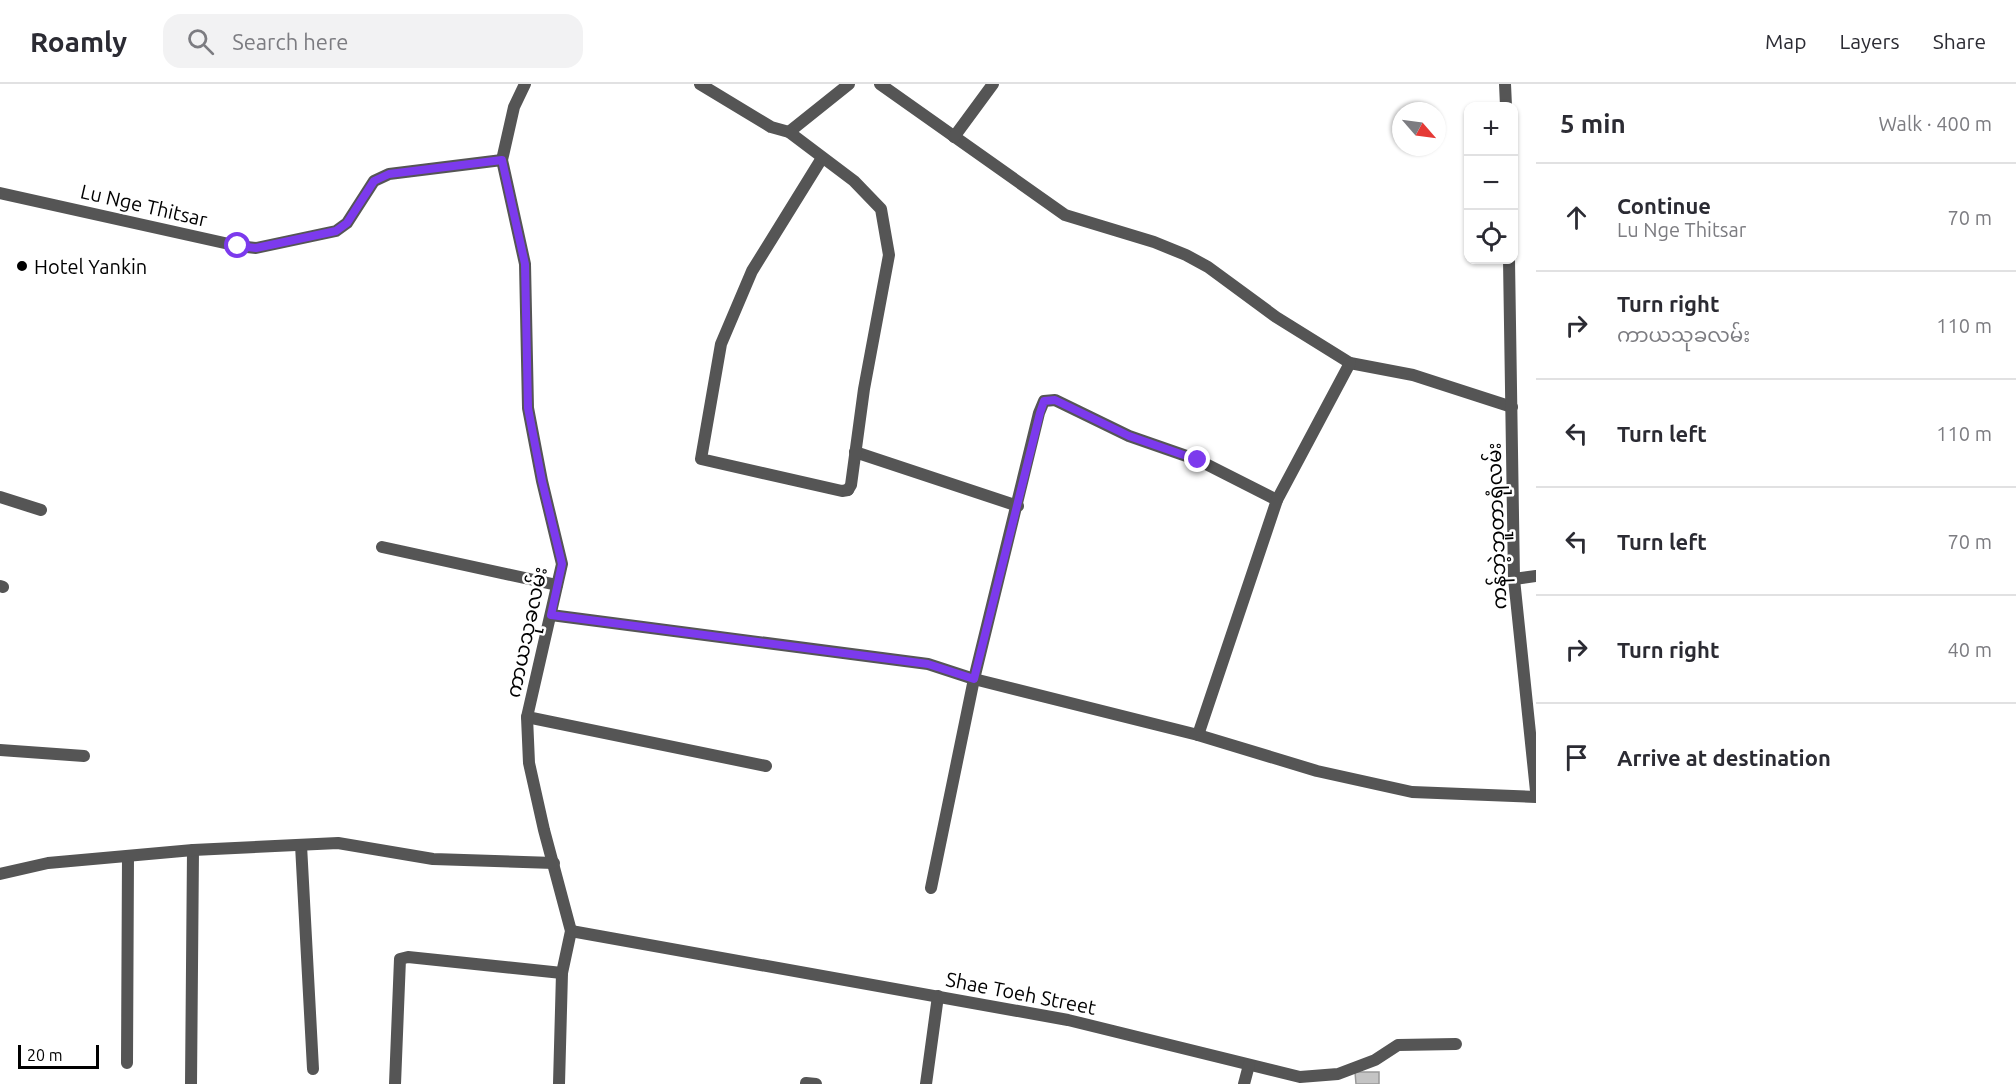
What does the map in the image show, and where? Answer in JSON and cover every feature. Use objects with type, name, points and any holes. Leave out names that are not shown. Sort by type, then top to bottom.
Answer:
[{"type":"street","name":"ကာယသုခလမ်း","points":[[525,84],[514,107],[502,160],[525,264],[528,408],[542,481],[562,564],[527,717],[529,763],[543,830],[571,931],[562,974],[559,1084]]},
{"type":"street","points":[[700,84],[771,127],[789,132],[854,181],[881,209],[889,255],[851,485],[848,490],[842,491],[700,459],[721,344],[752,271],[822,158]]},
{"type":"street","points":[[789,132],[849,84]]},
{"type":"street","points":[[880,84],[1065,215],[1154,242],[1186,255],[1208,267],[1276,317],[1350,363],[1413,375],[1512,407]]},
{"type":"street","points":[[954,137],[993,84]]},
{"type":"street","points":[[1505,84],[1506,102]]},
{"type":"street","name":"Lu Nge Thitsar","points":[[0,193],[238,246],[256,248],[336,231],[347,223],[374,181],[389,174],[502,160]]},
{"type":"street","name":"ကန်ဘဲ့ဘူတာရုံလမ်း","points":[[1509,264],[1514,579],[1536,791]]},
{"type":"street","points":[[1198,735],[1277,500],[1350,363]]},
{"type":"street","points":[[931,888],[974,679],[1044,401],[1055,400],[1129,436],[1198,460],[1277,500]]},
{"type":"street","points":[[855,452],[1017,506]]},
{"type":"street","points":[[0,497],[41,510]]},
{"type":"street","points":[[382,547],[557,585]]},
{"type":"street","points":[[1514,579],[1536,576]]},
{"type":"street","points":[[551,615],[928,664],[974,679],[1198,735],[1317,771],[1412,792],[1536,798]]},
{"type":"street","points":[[527,717],[766,766]]},
{"type":"street","points":[[0,750],[84,756]]},
{"type":"street","points":[[0,874],[48,863],[193,850],[338,843],[433,860],[554,863]]},
{"type":"street","points":[[301,845],[313,1069]]},
{"type":"street","points":[[191,1084],[193,850]]},
{"type":"street","points":[[127,1063],[128,856]]},
{"type":"street","name":"Shae Toeh Street","points":[[571,931],[1068,1020],[1300,1077],[1338,1074],[1375,1060],[1398,1045],[1456,1044]]},
{"type":"street","points":[[395,1084],[400,959],[408,957],[562,974]]},
{"type":"street","points":[[926,1084],[938,996]]},
{"type":"street","points":[[1244,1084],[1250,1065]]},
{"type":"building","points":[[1355,1072],[1379,1072],[1379,1084],[1356,1084]]},
{"type":"place","name":"Hotel Yankin","points":[[22,266]]},
{"type":"route","points":[[238,246],[256,248],[336,231],[347,223],[374,181],[389,174],[502,160],[525,264],[528,408],[542,481],[562,564],[551,615],[928,664],[974,679],[1044,401],[1055,400],[1129,436],[1198,460]]}]
